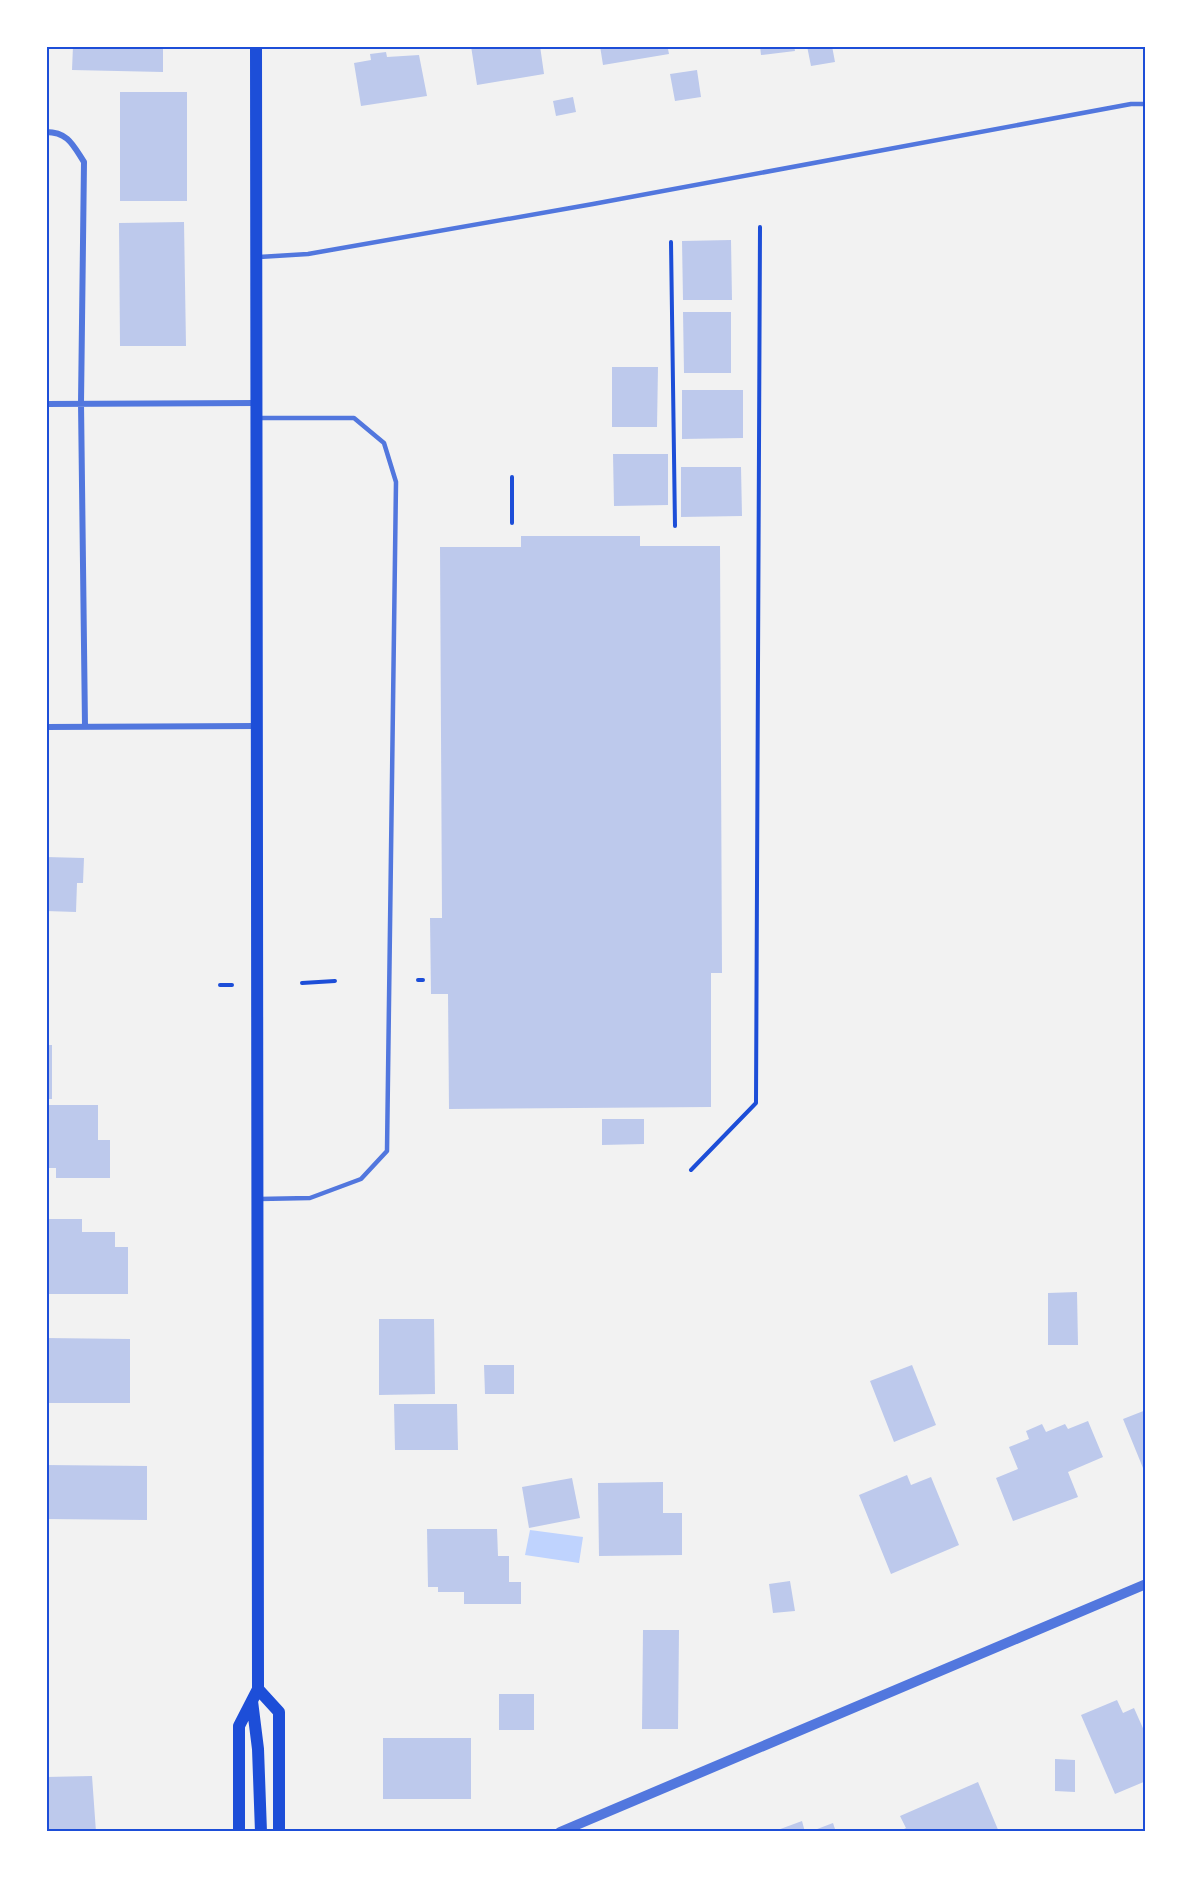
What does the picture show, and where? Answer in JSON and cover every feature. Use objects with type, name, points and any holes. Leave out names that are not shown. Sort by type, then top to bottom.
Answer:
[{"type":"main road","points":[[256,46],[259,1199],[255,1694],[261,1832]]},
{"type":"main road","points":[[239,1832],[239,1726],[255,1694]]},
{"type":"main road","points":[[255,1694],[279,1712],[279,1832]]},
{"type":"street","points":[[46,132],[59,132],[69,139],[84,162],[81,403],[85,726]]},
{"type":"street","points":[[46,404],[256,403]]},
{"type":"street","points":[[46,727],[258,726]]},
{"type":"street","points":[[560,1832],[1146,1584]]},
{"type":"lane","points":[[257,257],[308,254],[605,202],[1131,104],[1146,104]]},
{"type":"lane","points":[[256,418],[354,418],[384,443],[396,482],[387,1151],[362,1179],[310,1198],[259,1199]]},
{"type":"path","points":[[691,1170],[756,1103],[760,227]]},
{"type":"path","points":[[671,242],[675,526]]},
{"type":"path","points":[[512,477],[512,523]]},
{"type":"path","points":[[417,980],[423,980]]},
{"type":"path","points":[[302,983],[335,981]]},
{"type":"path","points":[[220,985],[232,985]]},
{"type":"water","points":[[530,1530],[583,1537],[579,1563],[525,1555]]},
{"type":"building","points":[[73,46],[163,46],[163,72],[72,70]]},
{"type":"building","points":[[471,46],[540,46],[544,74],[477,85]]},
{"type":"building","points":[[600,46],[678,46],[678,48],[668,49],[669,54],[603,65]]},
{"type":"building","points":[[760,46],[794,46],[795,51],[761,55]]},
{"type":"building","points":[[807,46],[832,46],[835,62],[811,66]]},
{"type":"building","points":[[386,52],[387,57],[419,55],[427,96],[361,106],[354,63],[371,60],[370,54]]},
{"type":"building","points":[[697,70],[701,97],[675,101],[670,74]]},
{"type":"building","points":[[120,92],[187,92],[187,201],[120,201]]},
{"type":"building","points":[[573,97],[576,112],[556,116],[553,101]]},
{"type":"building","points":[[184,222],[186,346],[120,346],[119,223]]},
{"type":"building","points":[[731,240],[732,300],[683,300],[682,241]]},
{"type":"building","points":[[683,312],[731,312],[731,373],[684,373]]},
{"type":"building","points":[[612,367],[658,367],[657,427],[612,427]]},
{"type":"building","points":[[682,390],[743,390],[743,438],[682,439]]},
{"type":"building","points":[[613,454],[668,454],[668,505],[614,506]]},
{"type":"building","points":[[681,467],[741,467],[742,516],[681,517]]},
{"type":"building","points":[[521,536],[640,536],[640,546],[720,546],[722,973],[711,973],[711,1107],[449,1109],[448,994],[431,994],[430,918],[442,918],[440,547],[521,547]]},
{"type":"building","points":[[46,857],[84,858],[83,883],[77,883],[76,912],[46,911]]},
{"type":"building","points":[[46,1045],[52,1045],[52,1099],[46,1099]]},
{"type":"building","points":[[48,1105],[98,1105],[98,1140],[110,1140],[110,1178],[56,1178],[56,1168],[46,1168]]},
{"type":"building","points":[[602,1119],[644,1119],[644,1144],[602,1145]]},
{"type":"building","points":[[46,1219],[82,1219],[82,1232],[115,1232],[115,1247],[128,1247],[128,1294],[46,1294]]},
{"type":"building","points":[[1077,1292],[1078,1345],[1048,1345],[1048,1293]]},
{"type":"building","points":[[379,1319],[434,1319],[435,1394],[379,1395]]},
{"type":"building","points":[[46,1338],[130,1339],[130,1403],[46,1403]]},
{"type":"building","points":[[484,1365],[514,1365],[514,1394],[485,1394]]},
{"type":"building","points":[[912,1365],[936,1425],[894,1442],[870,1381]]},
{"type":"building","points":[[394,1404],[457,1404],[458,1450],[395,1450]]},
{"type":"building","points":[[1146,1410],[1146,1467],[1143,1468],[1123,1419]]},
{"type":"building","points":[[1088,1421],[1103,1457],[1068,1472],[1078,1497],[1013,1521],[996,1478],[1018,1469],[1009,1447],[1029,1439],[1026,1431],[1042,1424],[1046,1432],[1065,1424],[1068,1429]]},
{"type":"building","points":[[46,1465],[147,1466],[147,1520],[46,1519]]},
{"type":"building","points":[[907,1475],[911,1485],[931,1477],[959,1545],[891,1574],[859,1495]]},
{"type":"building","points":[[572,1478],[580,1518],[529,1528],[522,1487]]},
{"type":"building","points":[[663,1482],[663,1513],[682,1513],[682,1555],[599,1556],[598,1483]]},
{"type":"building","points":[[427,1529],[497,1529],[498,1556],[509,1556],[509,1582],[521,1582],[521,1604],[464,1604],[464,1592],[438,1592],[438,1587],[428,1587]]},
{"type":"building","points":[[790,1581],[795,1611],[773,1613],[769,1584]]},
{"type":"building","points":[[643,1630],[679,1630],[678,1729],[642,1729]]},
{"type":"building","points":[[499,1694],[534,1694],[534,1730],[499,1730]]},
{"type":"building","points":[[1117,1700],[1123,1713],[1134,1708],[1146,1735],[1146,1781],[1115,1794],[1081,1715]]},
{"type":"building","points":[[383,1738],[471,1738],[471,1799],[383,1799]]},
{"type":"building","points":[[1055,1759],[1075,1760],[1075,1792],[1055,1791]]},
{"type":"building","points":[[92,1776],[96,1832],[46,1832],[46,1777]]},
{"type":"building","points":[[978,1782],[999,1832],[898,1832],[906,1828],[900,1816]]},
{"type":"building","points":[[802,1821],[805,1832],[775,1832],[775,1831]]},
{"type":"building","points":[[833,1823],[836,1832],[812,1832],[812,1831]]}]
